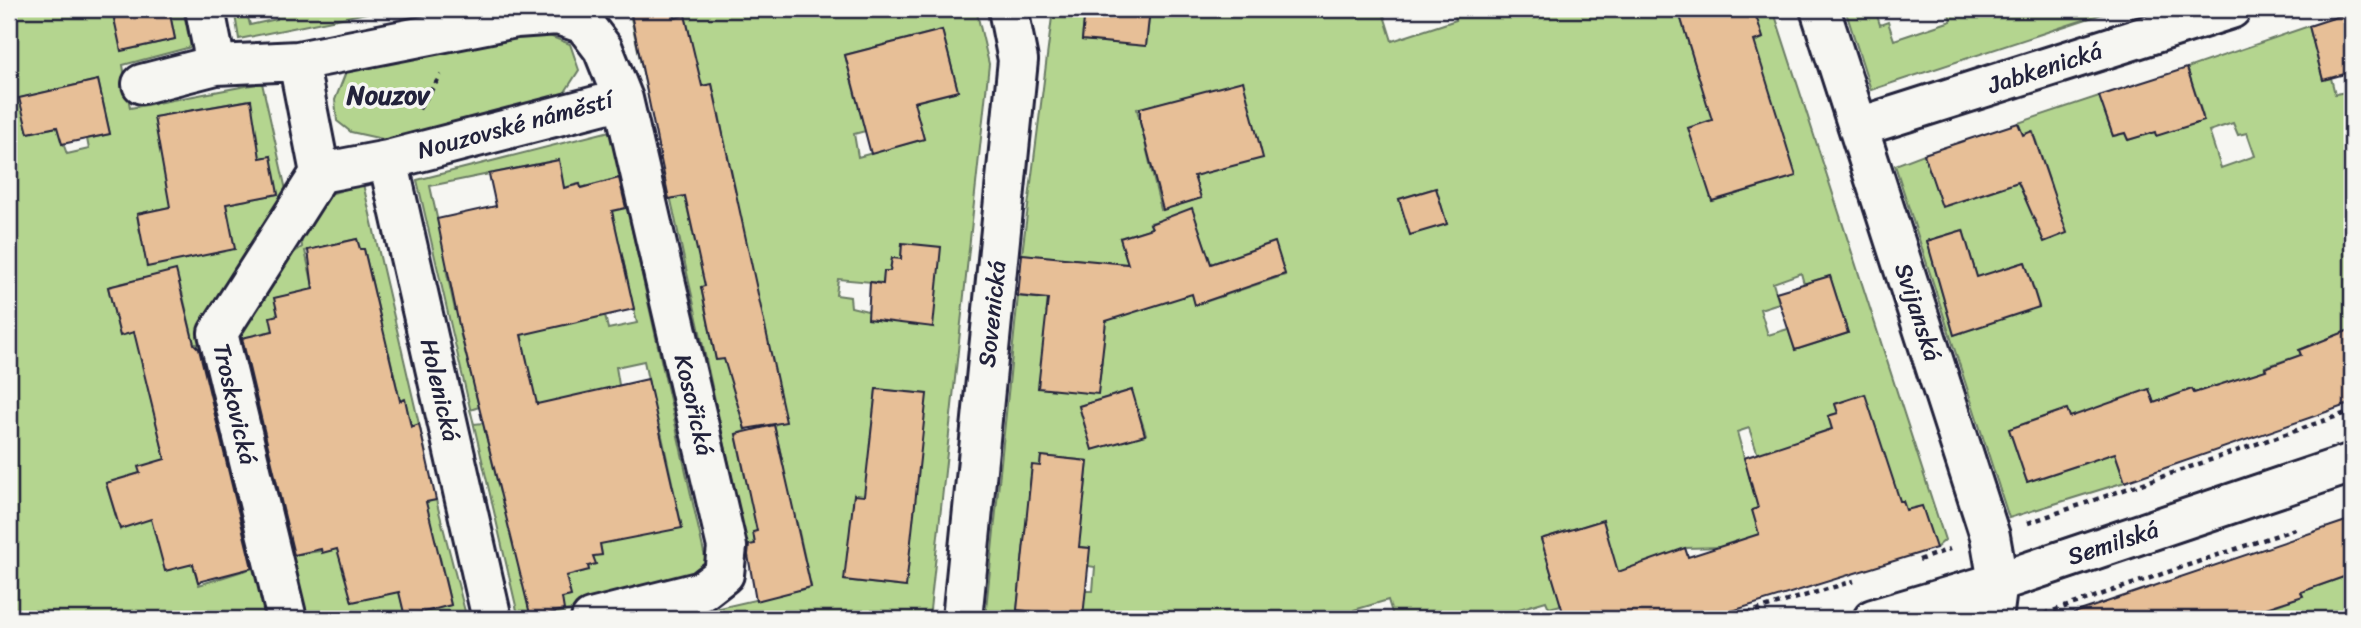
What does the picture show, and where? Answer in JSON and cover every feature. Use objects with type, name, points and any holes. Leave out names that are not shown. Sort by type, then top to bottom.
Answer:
[{"type":"street","points":[[205,9],[216,65]]},
{"type":"street","name":"Sovenická","points":[[962,619],[1018,60],[1007,9]]},
{"type":"street","name":"Svijanská","points":[[1820,9],[1990,536],[1998,582],[1993,619]]},
{"type":"street","name":"Jabkenická","points":[[1859,127],[2231,9]]},
{"type":"street","name":"Nouzovské náměstí","points":[[142,84],[216,65],[298,61],[471,27],[515,14],[558,15],[584,24],[603,49],[623,99],[388,160],[320,173]]},
{"type":"street","points":[[298,61],[320,173]]},
{"type":"street","name":"Kosořická","points":[[591,619],[702,591],[724,574],[727,547],[623,99]]},
{"type":"street","name":"Holenická","points":[[388,160],[492,619]]},
{"type":"street","name":"Troskovická","points":[[287,619],[218,333],[320,173]]},
{"type":"street","name":"Semilská","points":[[1873,619],[1998,582],[2352,463]]},
{"type":"path","points":[[388,160],[471,27]]},
{"type":"path","points":[[1912,562],[2352,411]]},
{"type":"path","points":[[2030,619],[2301,527]]},
{"type":"path","points":[[1727,619],[1856,580]]},
{"type":"green space","points":[[9,9],[112,9],[115,24],[125,23],[130,49],[175,39],[169,9],[183,9],[191,47],[123,65],[130,108],[262,83],[288,199],[205,333],[277,619],[9,619]],"holes":[[[98,80],[110,134],[87,139],[89,149],[67,154],[57,127],[28,133],[20,98]],[[250,100],[255,128],[154,117]],[[278,194],[226,204],[227,212],[140,233],[137,214],[170,207],[184,197]],[[163,274],[182,292],[220,445],[165,459],[135,332],[120,335],[108,287]],[[140,473],[120,529],[106,484]],[[239,516],[252,568],[199,585],[191,556]]]},
{"type":"green space","points":[[234,9],[246,9],[250,25],[277,19],[275,9],[386,9],[239,39]]},
{"type":"green space","points":[[629,9],[642,66],[689,31],[685,15],[675,18],[673,9],[976,9],[989,64],[929,619],[672,619],[811,587],[797,523],[754,532],[755,544],[747,546],[655,128]],"holes":[[[942,30],[958,91],[888,109],[856,98],[845,55]],[[712,84],[718,112],[649,98]],[[719,113],[724,142],[655,128]],[[918,117],[924,139],[858,157],[854,134]],[[704,156],[695,242],[677,161]],[[902,243],[933,327],[851,307],[850,297],[836,295],[838,279],[883,283],[884,271],[890,271],[892,258],[901,259]],[[753,276],[769,351],[716,360],[701,287]],[[876,389],[926,394],[870,444]],[[774,424],[784,469],[745,477],[736,434],[745,431],[744,426]],[[854,495],[906,587],[845,580]]]},
{"type":"green space","points":[[1053,9],[1085,9],[1082,40],[1146,46],[1150,9],[1382,9],[1392,41],[1456,20],[1453,9],[1678,9],[1698,74],[1763,38],[1755,14],[1747,16],[1744,9],[1773,9],[1945,540],[1936,548],[1902,501],[1856,515],[1769,489],[1749,428],[1737,432],[1758,508],[1752,510],[1763,546],[1685,548],[1705,619],[1643,619],[1630,577],[1588,589],[1607,534],[1603,520],[1541,539],[1561,605],[1549,608],[1546,601],[1519,609],[1521,617],[1394,619],[1388,600],[1354,610],[1356,619],[985,619],[1018,296],[1079,303],[1083,260],[1022,254]],"holes":[[[1243,82],[1194,176],[1201,198],[1161,210],[1137,109]],[[1771,99],[1796,176],[1713,201],[1689,128]],[[1436,188],[1447,224],[1410,234],[1399,199]],[[1193,212],[1211,264],[1274,242],[1285,275],[1196,305],[1192,294],[1135,286],[1120,238],[1152,228],[1150,223]],[[1801,273],[1804,284],[1830,276],[1848,333],[1795,350],[1788,329],[1768,335],[1760,309],[1779,303],[1773,283]],[[1047,313],[1106,319],[1100,378]],[[1132,390],[1085,426],[1079,406]],[[1865,395],[1833,440],[1799,443],[1799,440],[1832,429],[1828,416],[1838,413],[1835,404]],[[1140,416],[1146,434],[1094,449],[1089,431]],[[1041,456],[1088,461],[1084,499],[1029,492],[1032,466],[1040,467]],[[1024,542],[1089,548],[1088,566],[1095,567],[1093,591],[1085,591],[1082,617],[1017,610]]]},
{"type":"green space","points":[[1845,9],[1875,9],[1880,25],[1888,22],[1894,40],[1951,21],[1948,9],[2117,9],[1871,90]]},
{"type":"green space","points":[[2309,26],[2323,80],[2331,78],[2335,94],[2352,91],[2352,146],[2349,147],[2352,162],[2352,348],[2347,331],[2299,350],[2301,355],[2265,367],[2266,370],[2194,393],[2192,389],[2154,403],[2149,389],[2104,421],[2125,482],[2009,518],[1895,165],[1924,154],[1943,207],[2018,182],[2024,195],[2051,186],[2033,132],[2023,135],[2018,123],[2099,96],[2113,136],[2125,133],[2128,140],[2203,116],[2187,68]],"holes":[[[2233,123],[2238,135],[2247,133],[2255,156],[2221,168],[2209,131]],[[1963,230],[1979,284],[1994,272],[2025,262],[2039,306],[1954,335],[1927,241]],[[2066,409],[2085,463],[2027,482],[2009,429]]]},
{"type":"green space","points":[[539,32],[570,44],[579,70],[563,95],[481,123],[387,140],[351,132],[337,121],[335,100],[346,72],[370,63]]},
{"type":"green space","points":[[610,131],[706,562],[696,578],[536,619],[519,619],[472,418],[474,424],[483,423],[500,493],[509,383],[475,391],[479,407],[470,410],[417,180]],"holes":[[[558,160],[564,188],[579,184],[581,188],[619,178],[441,236],[430,186]],[[614,221],[637,323],[608,329],[603,306],[540,289],[455,310],[446,269]],[[504,322],[521,333],[527,361],[471,374],[460,332]],[[644,361],[654,408],[619,385],[616,367]],[[660,427],[682,528],[611,437]],[[540,508],[597,530],[602,554],[593,556],[595,564],[588,566],[589,570],[566,576],[570,596],[562,598]]]},
{"type":"green space","points":[[363,184],[426,454],[384,512],[436,500],[467,619],[308,619],[250,389],[234,341],[289,256],[302,247],[300,229],[320,197]],"holes":[[[357,239],[360,249],[364,249],[383,329],[245,368],[238,339],[273,331],[278,315],[275,298],[314,290],[305,251]],[[389,353],[399,397],[363,359]],[[405,400],[412,429],[340,548],[294,555],[268,456],[311,444],[345,415]],[[440,558],[451,605],[405,616],[392,561],[413,564]]]},
{"type":"green space","points":[[2352,574],[2352,619],[2239,619],[2302,596],[2301,592]]},
{"type":"building","points":[[112,9],[169,9],[175,39],[121,51]]},
{"type":"building","points":[[630,9],[673,9],[675,18],[685,15],[702,86],[712,84],[786,422],[745,429],[724,359],[716,360],[701,287],[705,286],[685,196],[669,199]]},
{"type":"building","points":[[1085,9],[1150,9],[1146,46],[1082,40]]},
{"type":"building","points":[[1678,9],[1754,9],[1763,38],[1754,41],[1796,176],[1712,201],[1688,128],[1712,120]]},
{"type":"building","points":[[2352,12],[2352,72],[2323,80],[2309,26]]},
{"type":"building","points":[[942,30],[958,91],[914,102],[924,139],[871,154],[845,55]]},
{"type":"building","points":[[2187,68],[2204,121],[2156,136],[2155,132],[2128,140],[2125,133],[2113,136],[2099,96]]},
{"type":"building","points":[[98,80],[110,134],[62,144],[57,127],[28,133],[19,98]]},
{"type":"building","points":[[1243,81],[1263,158],[1194,176],[1201,198],[1163,210],[1140,122],[1140,108]]},
{"type":"building","points":[[251,100],[260,158],[271,156],[278,194],[226,204],[235,249],[147,267],[137,214],[170,207],[154,117]]},
{"type":"building","points":[[2018,123],[2023,135],[2032,131],[2067,233],[2044,242],[2018,182],[1942,207],[1924,154]]},
{"type":"building","points":[[559,160],[564,188],[580,184],[581,188],[619,178],[626,208],[612,211],[634,309],[521,335],[537,404],[648,379],[682,528],[600,544],[602,555],[593,556],[596,564],[588,566],[589,570],[566,576],[571,596],[562,598],[564,610],[531,618],[460,330],[437,219],[496,206],[489,174]]},
{"type":"building","points":[[1436,188],[1447,224],[1410,235],[1399,199]]},
{"type":"building","points":[[1192,208],[1211,264],[1275,242],[1285,274],[1195,305],[1192,294],[1106,321],[1098,394],[1038,388],[1048,299],[1018,296],[1022,254],[1128,264],[1120,238],[1152,228],[1150,224]]},
{"type":"building","points":[[1963,230],[1977,277],[2025,262],[2039,307],[1954,335],[1927,241]]},
{"type":"building","points":[[357,239],[360,249],[364,249],[400,401],[405,399],[411,427],[419,424],[436,500],[426,502],[451,605],[405,617],[399,592],[352,602],[337,549],[322,553],[321,549],[294,555],[242,338],[273,331],[270,317],[278,315],[274,298],[313,289],[308,250]]},
{"type":"building","points":[[902,243],[941,247],[933,327],[868,319],[870,282],[883,284],[884,271],[890,271],[892,258],[901,259]]},
{"type":"building","points":[[176,270],[194,344],[199,349],[252,568],[198,582],[193,564],[165,571],[151,519],[120,529],[106,483],[140,473],[138,467],[165,459],[134,332],[120,336],[108,287]]},
{"type":"building","points":[[1830,276],[1848,333],[1795,350],[1776,292]]},
{"type":"building","points":[[2352,329],[2352,403],[2125,482],[2115,453],[2027,482],[2009,429],[2067,409],[2070,417],[2149,389],[2154,403],[2192,389],[2194,393],[2266,370],[2265,368],[2301,355],[2299,350]]},
{"type":"building","points":[[876,389],[927,394],[906,587],[844,580],[854,495],[864,496]]},
{"type":"building","points":[[1132,390],[1145,435],[1092,450],[1079,406]]},
{"type":"building","points":[[1865,394],[1900,501],[1903,501],[1906,510],[1922,506],[1936,548],[1706,619],[1565,619],[1541,539],[1603,520],[1618,572],[1685,548],[1688,557],[1759,534],[1752,510],[1758,508],[1744,458],[1832,429],[1828,416],[1838,413],[1835,404]]},
{"type":"building","points":[[774,425],[811,587],[756,601],[748,555],[749,545],[755,544],[753,532],[757,531],[736,434]]},
{"type":"building","points":[[1041,456],[1088,461],[1079,547],[1090,548],[1083,617],[1017,610],[1032,465],[1040,466]]},
{"type":"building","points":[[2352,519],[2352,574],[2301,592],[2303,596],[2232,619],[2075,619],[2074,613]]},
{"type":"district","name":"Nouzov","points":[[388,95]]}]
